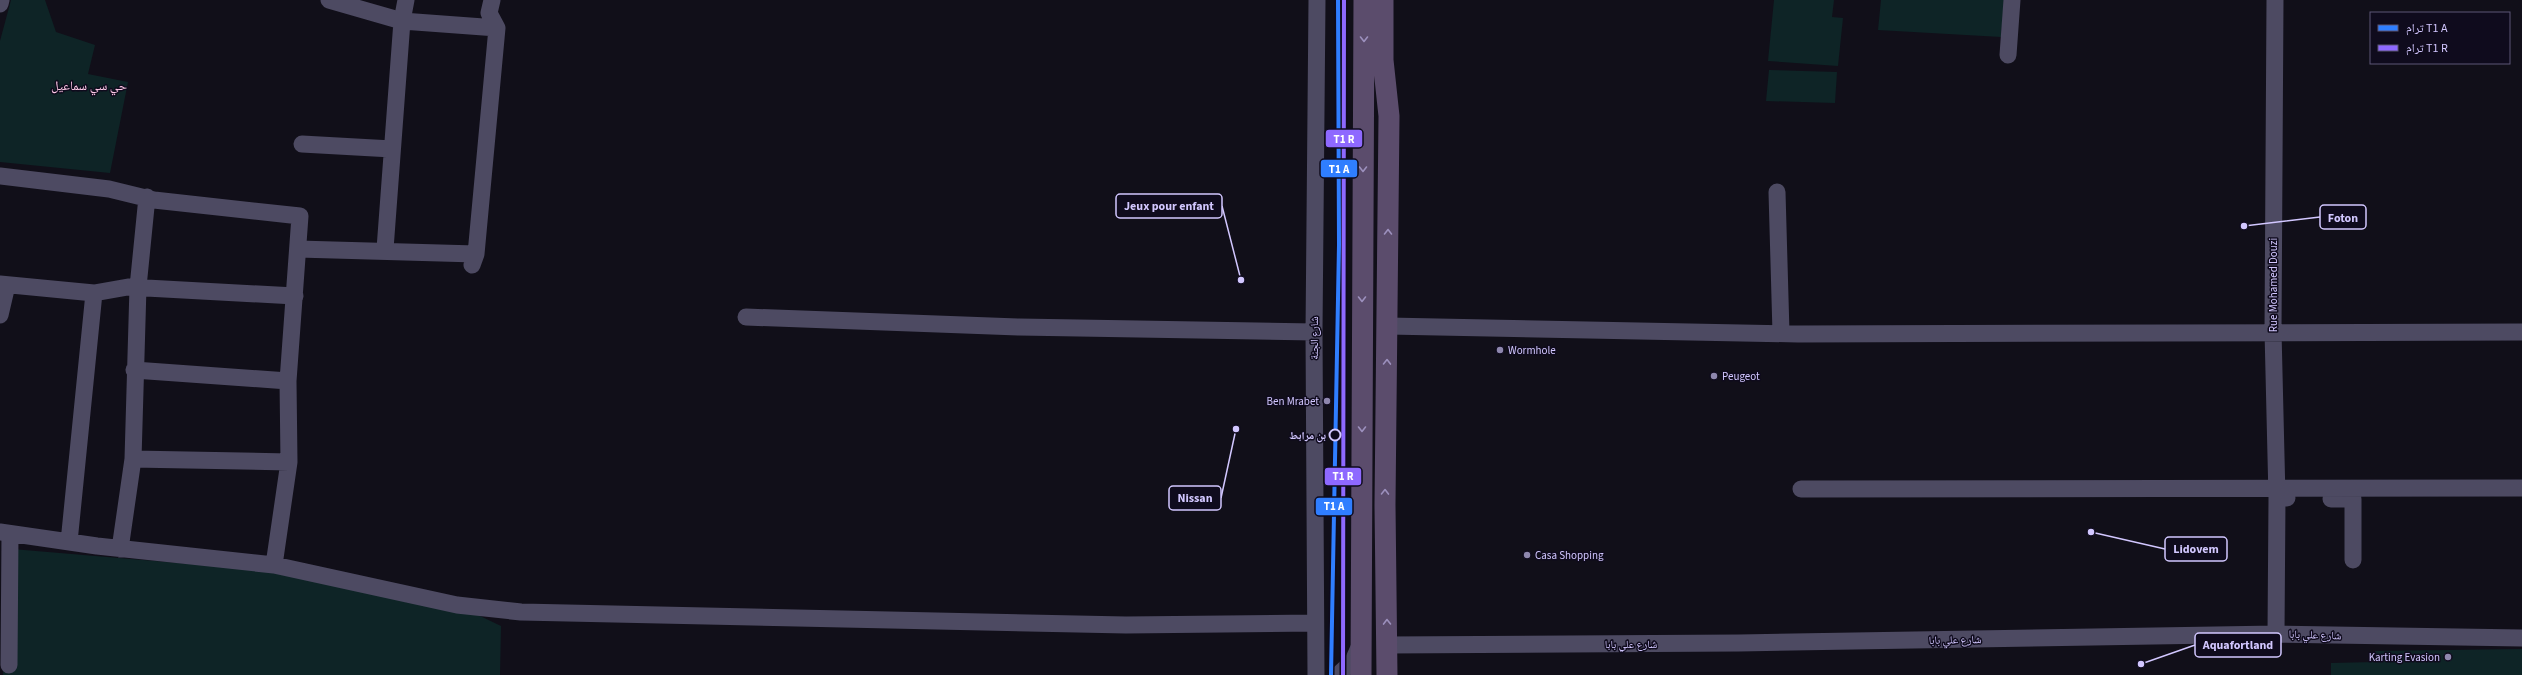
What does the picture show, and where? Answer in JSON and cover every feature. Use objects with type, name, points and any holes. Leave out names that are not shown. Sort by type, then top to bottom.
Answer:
[{"type":"main road","points":[[1360,675],[1364,0]]},
{"type":"main road","points":[[1383,0],[1383,60],[1389,116],[1385,505],[1387,675]]},
{"type":"street","points":[[329,0],[402,20],[497,28]]},
{"type":"street","points":[[384,249],[402,20],[406,0]]},
{"type":"street","points":[[298,249],[384,249],[474,260],[497,28],[489,13],[492,0]]},
{"type":"street","name":"شارع الجنة","points":[[1316,0],[1314,332],[1314,623],[1316,675]]},
{"type":"street","points":[[2008,55],[2012,0]]},
{"type":"street","name":"Rue Mohamed Douzi","points":[[2275,0],[2273,331],[2277,493],[2276,634]]},
{"type":"street","points":[[302,144],[392,149]]},
{"type":"street","points":[[0,176],[109,189],[154,200],[300,216],[288,381],[289,462],[274,565]]},
{"type":"street","points":[[1777,192],[1781,333]]},
{"type":"street","points":[[120,549],[133,459],[134,370],[138,287],[147,198]]},
{"type":"street","points":[[0,316],[4,284],[94,293],[138,287],[295,296]]},
{"type":"street","points":[[69,542],[94,293]]},
{"type":"street","points":[[746,317],[1011,327],[1314,332]]},
{"type":"street","points":[[1388,326],[1781,333],[2273,331],[2522,332]]},
{"type":"street","points":[[134,370],[288,381]]},
{"type":"street","points":[[133,459],[289,462]]},
{"type":"street","points":[[1801,489],[2277,493],[2522,488]]},
{"type":"street","points":[[2277,493],[2353,499],[2353,560]]},
{"type":"street","points":[[9,665],[5,533],[120,549],[274,565],[457,605],[521,612],[1126,625],[1314,623]]},
{"type":"street","name":"شارع علي بابا","points":[[1387,645],[1739,643],[2276,634],[2522,638]]},
{"type":"street","points":[[1338,675],[1353,661],[1361,643]]},
{"type":"green space","points":[[11,0],[45,0],[56,32],[95,45],[88,74],[128,82],[110,173],[0,162],[0,41]]},
{"type":"green space","points":[[1774,0],[1834,0],[1832,17],[1843,18],[1838,66],[1768,61]]},
{"type":"green space","points":[[1881,0],[2004,0],[2001,37],[1878,30]]},
{"type":"green space","points":[[1769,70],[1837,72],[1835,103],[1766,101]]},
{"type":"green space","points":[[12,549],[273,571],[457,605],[501,626],[500,675],[3,675]]},
{"type":"green space","name":"Karting Evasion","points":[[2522,649],[2522,675],[2331,675],[2331,663],[2375,662],[2375,651]]},
{"type":"transit line","points":[[1331,675],[1339,245],[1338,0]]},
{"type":"transit line","points":[[1343,675],[1344,0]]},
{"type":"place","name":"Foton","points":[[2244,226]]},
{"type":"place","name":"Jeux pour enfant","points":[[1241,280]]},
{"type":"place","name":"Wormhole","points":[[1500,350]]},
{"type":"place","name":"Peugeot","points":[[1714,376]]},
{"type":"place","name":"Ben Mrabet","points":[[1327,401]]},
{"type":"place","name":"Nissan","points":[[1236,429]]},
{"type":"place","name":"بن مرابط","points":[[1335,435]]},
{"type":"place","name":"Lidovem","points":[[2091,532]]},
{"type":"place","name":"Casa Shopping","points":[[1527,555]]},
{"type":"place","name":"Karting Evasion","points":[[2448,657]]},
{"type":"place","name":"Aquafortland","points":[[2141,664]]},
{"type":"district","name":"حي سي سماعيل","points":[[89,86]]}]
